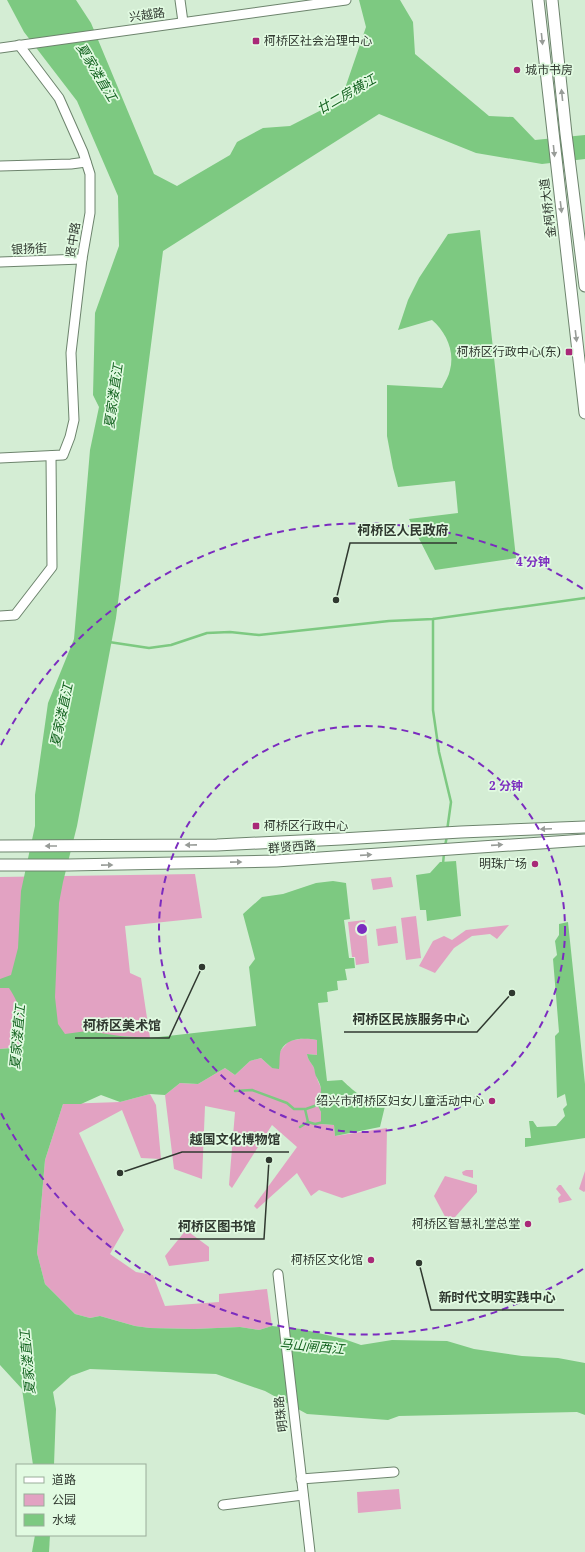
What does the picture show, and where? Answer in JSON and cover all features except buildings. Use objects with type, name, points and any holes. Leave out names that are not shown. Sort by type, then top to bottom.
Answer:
[{"type":"main road","name":"金柯桥大道","points":[[538,0],[585,413]]},
{"type":"main road","points":[[552,0],[566,134],[585,286]]},
{"type":"main road","name":"群贤西路","points":[[0,846],[217,844],[333,840],[461,832],[585,828]]},
{"type":"main road","name":"群贤西路","points":[[0,865],[68,866],[276,861],[585,840]]},
{"type":"street","points":[[180,0],[183,22]]},
{"type":"street","name":"兴越路","points":[[0,48],[346,0]]},
{"type":"street","name":"贤中路","points":[[23,45],[59,98],[83,152],[90,174],[90,213],[82,259],[71,353],[74,420],[70,437],[63,455],[51,456]]},
{"type":"street","points":[[0,166],[71,164],[86,162]]},
{"type":"street","name":"银扬街","points":[[0,262],[82,259]]},
{"type":"street","points":[[0,458],[51,456],[52,567],[15,615],[0,616]]},
{"type":"street","name":"明珠路","points":[[278,1274],[310,1552]]},
{"type":"street","points":[[301,1479],[394,1472]]},
{"type":"street","points":[[223,1505],[303,1495]]},
{"type":"green space","points":[[195,874],[202,918],[125,926],[130,973],[141,978],[150,1038],[120,1036],[0,1049],[0,877]]},
{"type":"green space","points":[[391,877],[393,887],[373,890],[371,879]]},
{"type":"green space","points":[[416,916],[421,958],[406,960],[401,918]]},
{"type":"green space","points":[[365,920],[369,963],[356,965],[355,957],[352,957],[348,922]]},
{"type":"green space","points":[[509,925],[497,939],[490,934],[472,936],[454,948],[435,973],[419,966],[433,941],[444,936],[452,940],[466,930]]},
{"type":"green space","points":[[396,926],[398,943],[378,946],[376,929]]},
{"type":"green space","points":[[305,1038],[317,1040],[317,1055],[307,1054],[321,1088],[321,1094],[316,1102],[321,1112],[321,1124],[334,1125],[335,1136],[387,1128],[386,1184],[342,1198],[319,1190],[311,1196],[297,1173],[257,1209],[254,1206],[297,1147],[272,1125],[232,1188],[229,1185],[235,1112],[205,1106],[202,1179],[174,1169],[165,1095],[180,1083],[198,1084],[225,1068],[235,1075],[250,1061],[261,1058],[272,1068],[281,1050],[289,1041]]},
{"type":"green space","points":[[150,1094],[156,1105],[161,1159],[141,1158],[122,1110],[79,1133],[124,1230],[110,1254],[136,1272],[153,1275],[165,1306],[219,1302],[219,1294],[267,1289],[272,1326],[259,1330],[240,1327],[194,1329],[150,1328],[135,1326],[100,1316],[90,1318],[75,1314],[45,1284],[37,1253],[45,1160],[63,1104],[120,1102]]},
{"type":"green space","points":[[466,1170],[473,1170],[473,1178],[463,1175],[462,1172]]},
{"type":"green space","points":[[585,1171],[585,1191],[584,1192],[579,1189]]},
{"type":"green space","points":[[445,1176],[477,1185],[477,1192],[449,1224],[434,1196]]},
{"type":"green space","points":[[559,1185],[561,1185],[572,1200],[559,1203],[558,1198],[561,1195],[556,1189]]},
{"type":"green space","points":[[186,1230],[209,1247],[209,1261],[169,1266],[165,1256]]},
{"type":"green space","points":[[399,1489],[401,1509],[358,1513],[357,1492]]},
{"type":"water","points":[[7,0],[76,0],[91,23],[154,174],[177,186],[230,155],[237,142],[263,128],[290,126],[341,100],[366,27],[359,0],[400,0],[413,22],[415,54],[489,116],[513,117],[535,140],[585,135],[585,159],[542,164],[476,153],[379,114],[163,251],[116,618],[77,826],[59,903],[55,997],[58,1024],[65,1034],[87,1031],[120,1036],[150,1038],[256,1026],[249,967],[255,959],[243,914],[262,897],[283,894],[316,883],[333,881],[346,883],[350,919],[344,920],[349,958],[354,958],[355,968],[345,969],[347,980],[337,981],[338,990],[327,992],[328,1002],[318,1003],[327,1081],[342,1080],[361,1096],[385,1106],[380,1127],[335,1136],[334,1125],[321,1124],[321,1112],[316,1102],[321,1093],[321,1087],[307,1054],[317,1055],[317,1040],[307,1039],[297,1039],[284,1046],[280,1052],[279,1069],[272,1068],[261,1058],[250,1061],[235,1075],[225,1068],[198,1084],[180,1083],[165,1095],[150,1094],[120,1102],[101,1095],[81,1104],[63,1104],[45,1160],[37,1253],[45,1284],[75,1314],[90,1318],[100,1316],[135,1326],[150,1328],[194,1329],[240,1327],[259,1330],[272,1326],[301,1329],[344,1339],[361,1345],[392,1340],[447,1341],[474,1349],[522,1356],[558,1358],[585,1363],[585,1415],[577,1412],[399,1416],[388,1420],[307,1414],[265,1391],[216,1374],[90,1369],[71,1376],[53,1392],[56,1409],[54,1464],[33,1464],[22,1389],[0,1365],[0,1049],[22,1047],[24,1032],[22,1016],[13,994],[9,988],[0,988],[0,979],[11,975],[18,948],[21,891],[35,826],[35,795],[48,703],[74,639],[90,450],[99,407],[93,395],[95,313],[119,246],[118,196],[77,101],[24,32]]},
{"type":"water","points":[[480,230],[516,558],[435,570],[409,519],[458,513],[455,481],[398,487],[387,436],[387,385],[442,388],[448,377],[451,356],[448,342],[441,330],[432,320],[398,330],[408,300],[419,278],[448,234]]},
{"type":"water","points":[[456,861],[461,916],[427,921],[426,910],[420,910],[416,875],[430,873],[440,862]]},
{"type":"water","points":[[568,922],[585,1084],[585,1138],[525,1147],[525,1138],[531,1138],[529,1121],[533,1121],[537,1127],[556,1126],[565,1116],[563,1109],[567,1105],[565,1094],[557,1098],[555,1036],[559,1032],[553,959],[557,955],[555,941],[559,935],[559,924]]},
{"type":"water","points":[[35,1536],[50,1536],[49,1552],[32,1552]]},
{"type":"waterway","points":[[109,642],[149,648],[171,645],[207,633],[230,632],[259,635],[389,621],[433,619],[585,598]]},
{"type":"waterway","points":[[433,619],[433,710],[439,752],[451,802],[447,831]]},
{"type":"waterway","points":[[445,846],[447,836]]},
{"type":"waterway","points":[[443,864],[444,853]]},
{"type":"waterway","points":[[235,1091],[252,1090],[287,1103],[294,1109],[305,1109],[308,1122],[300,1127]]},
{"type":"waterway","points":[[306,1109],[320,1104]]},
{"type":"waterway","points":[[308,1122],[315,1124],[324,1122]]},
{"type":"place","name":"柯桥区社会治理中心","points":[[256,41]]},
{"type":"place","name":"城市书房","points":[[517,70]]},
{"type":"place","name":"柯桥区行政中心(东)","points":[[569,352]]},
{"type":"place","name":"柯桥区人民政府","points":[[336,600]]},
{"type":"place","name":"柯桥区行政中心","points":[[256,826]]},
{"type":"place","name":"明珠广场","points":[[535,864]]},
{"type":"place","name":"柯桥区美术馆","points":[[202,967]]},
{"type":"place","name":"柯桥区民族服务中心","points":[[512,993]]},
{"type":"place","name":"绍兴市柯桥区妇女儿童活动中心","points":[[492,1101]]},
{"type":"place","name":"柯桥区图书馆","points":[[269,1160]]},
{"type":"place","name":"越国文化博物馆","points":[[120,1173]]},
{"type":"place","name":"柯桥区智慧礼堂总堂","points":[[528,1224]]},
{"type":"place","name":"柯桥区文化馆","points":[[371,1260]]},
{"type":"place","name":"新时代文明实践中心","points":[[419,1263]]},
{"type":"water label","name":"夏家溇直江","points":[[97,72]]},
{"type":"water label","name":"廿二房横江","points":[[346,94]]},
{"type":"water label","name":"夏家溇直江","points":[[113,396]]},
{"type":"water label","name":"夏家溇直江","points":[[61,715]]},
{"type":"water label","name":"夏家溇直江","points":[[17,1037]]},
{"type":"water label","name":"马山闸西江","points":[[312,1346]]},
{"type":"water label","name":"夏家溇直江","points":[[27,1362]]}]
